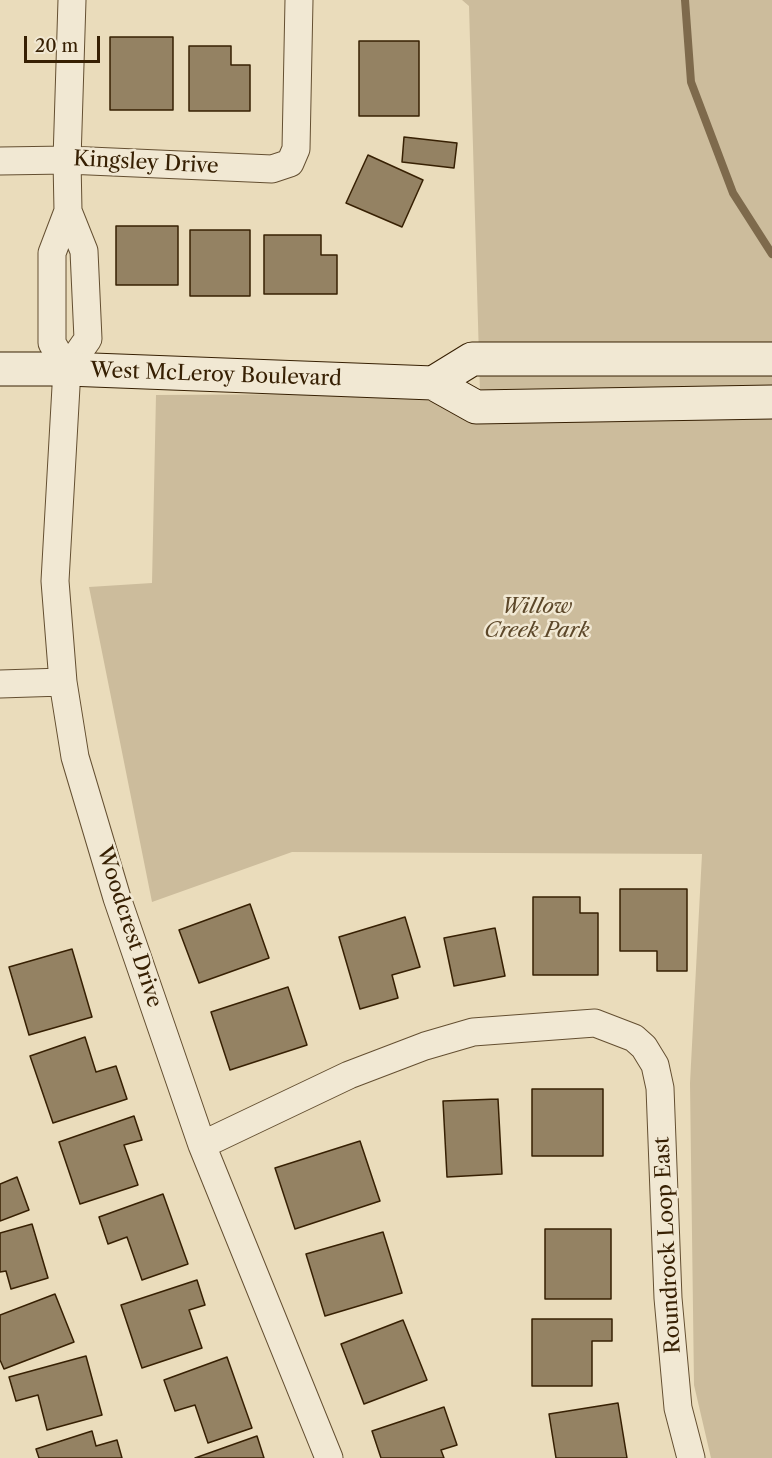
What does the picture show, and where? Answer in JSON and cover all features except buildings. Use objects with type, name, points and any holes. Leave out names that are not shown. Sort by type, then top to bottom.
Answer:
[{"type":"main road","points":[[433,383],[472,359],[772,359]]},
{"type":"main road","name":"West McLeroy Boulevard","points":[[0,369],[67,369],[433,383],[476,407],[772,402]]},
{"type":"street","points":[[68,211],[52,253],[52,343],[67,369],[88,339],[84,251],[68,211],[67,160],[72,0]]},
{"type":"street","name":"Kingsley Drive","points":[[0,161],[67,160],[272,169],[290,163],[296,149],[299,0]]},
{"type":"street","name":"Woodcrest Drive","points":[[67,369],[55,581],[63,682],[78,768],[117,898],[202,1145],[329,1458]]},
{"type":"street","points":[[0,684],[63,682]]},
{"type":"street","name":"Roundrock Loop East","points":[[202,1145],[349,1075],[425,1046],[473,1032],[595,1023],[634,1038],[644,1047],[655,1065],[660,1088],[668,1298],[678,1408],[691,1458]]},
{"type":"green space","name":"Willow Creek Park","points":[[462,0],[772,0],[772,1458],[711,1458],[694,1385],[690,1083],[702,854],[292,852],[152,902],[89,587],[152,583],[156,395],[480,393],[469,6]]},
{"type":"waterway","points":[[685,0],[691,82],[733,193],[772,254]]}]
